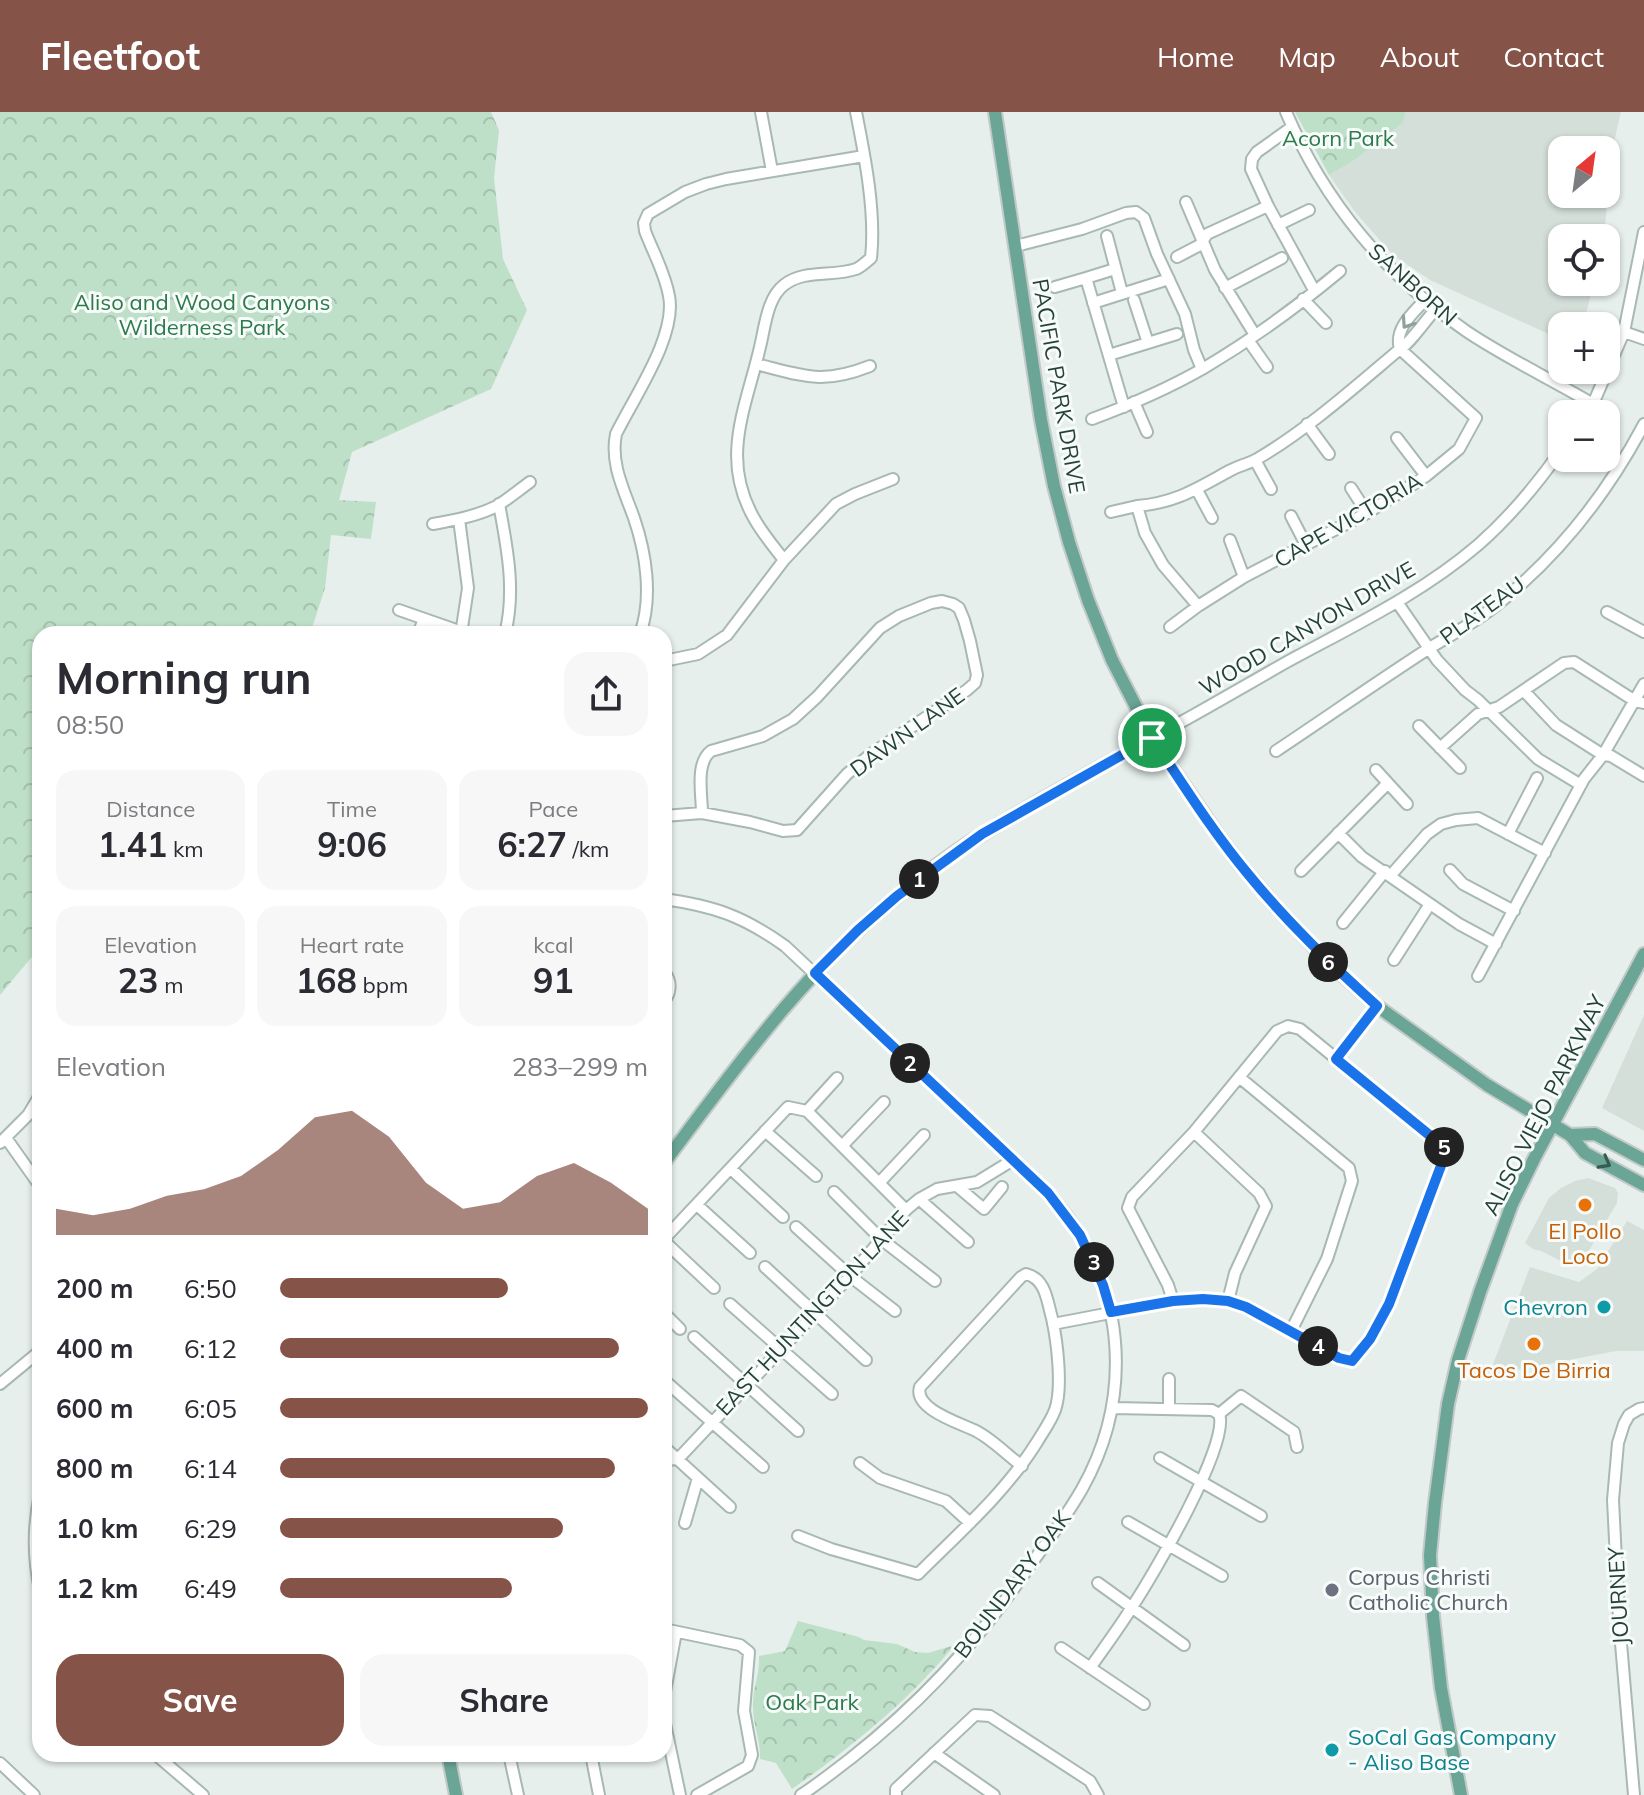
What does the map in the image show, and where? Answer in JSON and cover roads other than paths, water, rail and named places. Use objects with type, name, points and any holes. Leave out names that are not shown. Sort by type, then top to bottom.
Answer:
[{"type":"main road","name":"PACIFIC PARK DRIVE","points":[[995,112],[1041,420],[1062,517],[1107,648],[1152,738],[1246,873],[1327,961],[1377,1006],[1487,1085],[1570,1135],[1585,1153],[1644,1185]]},
{"type":"main road","name":"WOOD CANYON DRIVE","points":[[672,1152],[763,1032],[815,973],[897,896],[982,834],[1152,738]]},
{"type":"main road","name":"ALISO VIEJO PARKWAY","points":[[1461,1795],[1441,1688],[1430,1555],[1448,1404],[1467,1332],[1512,1204],[1644,954]]},
{"type":"main road","name":"PACIFIC PARK DRIVE","points":[[1570,1135],[1595,1134],[1644,1160]]},
{"type":"main road","points":[[450,1762],[456,1795]]},
{"type":"street","points":[[761,112],[772,171]]},
{"type":"street","points":[[784,560],[755,519],[744,495],[738,471],[739,426],[771,303],[782,286],[795,278],[858,269],[871,258],[873,238],[856,112]]},
{"type":"street","name":"SANBORN","points":[[1286,112],[1319,179],[1376,253],[1436,309],[1491,347],[1586,400]]},
{"type":"street","points":[[1292,127],[1257,152],[1251,169],[1314,290]]},
{"type":"street","points":[[643,626],[645,564],[634,517],[616,469],[614,447],[616,434],[668,329],[670,298],[645,231],[648,214],[685,192],[726,179],[864,156]]},
{"type":"street","points":[[1186,202],[1215,270],[1267,367]]},
{"type":"street","points":[[1177,257],[1200,245],[1207,234],[1268,206]]},
{"type":"street","points":[[1278,225],[1309,210]]},
{"type":"street","points":[[1016,246],[1136,212],[1144,218],[1185,314],[1202,369]]},
{"type":"street","points":[[1595,400],[1624,332],[1644,232]]},
{"type":"street","points":[[1107,236],[1122,293]]},
{"type":"street","points":[[1225,288],[1282,258]]},
{"type":"street","points":[[1055,287],[1115,269]]},
{"type":"street","points":[[1092,419],[1129,405],[1202,369],[1252,337],[1340,271]]},
{"type":"street","points":[[1086,278],[1109,355],[1129,405],[1147,432]]},
{"type":"street","points":[[1093,303],[1169,279]]},
{"type":"street","points":[[1303,299],[1326,323]]},
{"type":"street","points":[[1134,300],[1148,343]]},
{"type":"street","points":[[1400,349],[1398,341],[1402,326],[1425,300]]},
{"type":"street","points":[[1111,512],[1159,504],[1197,490],[1232,469],[1255,460],[1407,346],[1414,333],[1436,309]]},
{"type":"street","points":[[1624,332],[1644,339]]},
{"type":"street","points":[[1109,355],[1177,334]]},
{"type":"street","name":"CAPE VICTORIA","points":[[1170,627],[1244,577],[1367,513],[1426,476],[1459,449],[1476,418],[1400,349]]},
{"type":"street","points":[[756,364],[814,378],[849,374],[870,366]]},
{"type":"street","points":[[1307,424],[1329,454]]},
{"type":"street","name":"PLATEAU","points":[[1276,751],[1503,600],[1562,543],[1596,502],[1629,453],[1644,424]]},
{"type":"street","points":[[1397,438],[1426,476]]},
{"type":"street","points":[[1255,460],[1271,489]]},
{"type":"street","name":"WOOD CANYON DRIVE","points":[[1152,738],[1397,602],[1449,568],[1479,544],[1548,468]]},
{"type":"street","points":[[672,659],[698,654],[727,635],[784,560],[836,504],[893,479]]},
{"type":"street","points":[[433,524],[482,512],[530,482]]},
{"type":"street","points":[[1351,488],[1367,513]]},
{"type":"street","points":[[1197,490],[1212,518]]},
{"type":"street","points":[[499,504],[510,565],[507,626]]},
{"type":"street","points":[[1137,506],[1145,533],[1163,565],[1198,606]]},
{"type":"street","points":[[1291,516],[1306,545]]},
{"type":"street","points":[[459,519],[468,588],[463,626]]},
{"type":"street","points":[[1230,540],[1244,577]]},
{"type":"street","name":"DAWN LANE","points":[[672,815],[702,813],[783,831],[797,830],[847,774],[871,754],[975,683],[977,675],[970,641],[959,608],[942,601],[899,616],[880,628],[793,719],[763,736],[711,751],[702,764],[702,813]]},
{"type":"street","points":[[1397,602],[1450,675],[1538,759],[1581,785]]},
{"type":"street","points":[[399,610],[443,626]]},
{"type":"street","points":[[1607,612],[1644,632]]},
{"type":"street","points":[[421,626],[424,619]]},
{"type":"street","points":[[1440,748],[1478,714],[1499,707],[1564,663],[1574,662],[1639,702]]},
{"type":"street","points":[[1478,976],[1581,785],[1639,702],[1644,684]]},
{"type":"street","points":[[1524,691],[1556,725],[1644,776]]},
{"type":"street","points":[[1419,726],[1460,768]]},
{"type":"street","points":[[1376,770],[1407,804]]},
{"type":"street","points":[[1508,834],[1537,778]]},
{"type":"street","points":[[1301,871],[1388,783]]},
{"type":"street","points":[[1343,923],[1388,873],[1441,824],[1478,818],[1545,853]]},
{"type":"street","points":[[1338,833],[1362,857],[1459,924],[1496,944]]},
{"type":"street","points":[[1450,870],[1463,884],[1514,911]]},
{"type":"street","name":"BOUNDARY OAK","points":[[672,900],[713,907],[750,924],[785,946],[1048,1193],[1080,1235],[1103,1285],[1114,1325],[1113,1408],[1097,1458],[1081,1490],[1014,1588],[940,1678],[815,1792],[801,1795]]},
{"type":"street","points":[[1394,960],[1430,904]]},
{"type":"street","points":[[1336,1059],[1377,1006]]},
{"type":"street","points":[[1053,1324],[1173,1301],[1228,1301],[1246,1307],[1339,1358],[1352,1361],[1370,1339],[1389,1304],[1445,1155],[1444,1147],[1300,1029],[1288,1026],[1277,1031],[1194,1132],[1132,1197],[1128,1208],[1168,1285],[1173,1301]]},
{"type":"street","points":[[1239,1077],[1349,1168],[1352,1181],[1327,1259],[1291,1331]]},
{"type":"street","points":[[807,1111],[837,1078]]},
{"type":"street","points":[[842,1146],[884,1102]]},
{"type":"street","points":[[672,1232],[788,1107],[807,1111],[906,1210]]},
{"type":"street","points":[[32,1108],[3,1140],[32,1176]]},
{"type":"street","points":[[765,1131],[816,1176]]},
{"type":"street","points":[[1194,1132],[1259,1193],[1266,1206],[1235,1273],[1228,1301]]},
{"type":"street","points":[[879,1183],[924,1135]]},
{"type":"street","name":"EAST HUNTINGTON LANE","points":[[678,1459],[850,1276],[906,1210],[937,1189],[977,1182],[1013,1160]]},
{"type":"street","points":[[731,1169],[783,1217]]},
{"type":"street","points":[[958,1187],[984,1209],[1002,1187]]},
{"type":"street","points":[[834,1192],[881,1239],[935,1281]]},
{"type":"street","points":[[919,1199],[968,1242]]},
{"type":"street","points":[[697,1205],[750,1253]]},
{"type":"street","points":[[796,1227],[850,1276],[895,1311]]},
{"type":"street","points":[[672,1248],[714,1288]]},
{"type":"street","points":[[765,1267],[866,1360]]},
{"type":"street","points":[[798,1536],[831,1549],[918,1574],[1022,1466],[1055,1409],[1060,1385],[1053,1324],[1042,1283],[1026,1274],[920,1387],[918,1393],[920,1399],[947,1419],[978,1431],[1022,1466]]},
{"type":"street","points":[[730,1304],[832,1394]]},
{"type":"street","points":[[672,1321],[680,1329]]},
{"type":"street","points":[[694,1337],[798,1431]]},
{"type":"street","points":[[0,1384],[32,1362]]},
{"type":"street","points":[[1169,1379],[1169,1409]]},
{"type":"street","points":[[672,1387],[763,1467]]},
{"type":"street","points":[[1219,1414],[1241,1396],[1294,1432],[1297,1447]]},
{"type":"street","points":[[1090,1668],[1169,1545],[1201,1481],[1222,1421],[1219,1414],[1212,1410],[1113,1408]]},
{"type":"street","name":"JOURNEY","points":[[1634,1795],[1619,1624],[1613,1500],[1618,1443],[1624,1424],[1629,1415],[1644,1408]]},
{"type":"street","points":[[672,1454],[730,1507]]},
{"type":"street","points":[[1160,1458],[1261,1516]]},
{"type":"street","points":[[672,1459],[678,1459]]},
{"type":"street","points":[[860,1463],[880,1478],[946,1501],[970,1523]]},
{"type":"street","points":[[685,1523],[698,1478]]},
{"type":"street","points":[[1128,1522],[1222,1576]]},
{"type":"street","points":[[1098,1583],[1184,1645]]},
{"type":"street","points":[[672,1631],[740,1645],[749,1652],[744,1711],[752,1755],[748,1766],[697,1795]]},
{"type":"street","points":[[672,1654],[676,1632]]},
{"type":"street","points":[[1061,1648],[1144,1704]]},
{"type":"street","points":[[896,1795],[896,1789],[975,1715],[990,1716],[1090,1781],[1098,1795]]},
{"type":"street","points":[[934,1753],[994,1795]]},
{"type":"street","points":[[672,1757],[680,1795]]},
{"type":"street","points":[[164,1762],[203,1795]]},
{"type":"street","points":[[511,1762],[518,1795]]},
{"type":"street","points":[[593,1762],[599,1795]]},
{"type":"street","points":[[0,1763],[34,1795]]},
{"type":"place","name":"El Pollo Loco","points":[[1585,1205]]},
{"type":"place","name":"Chevron","points":[[1604,1307]]},
{"type":"place","name":"Tacos De Birria","points":[[1534,1344]]},
{"type":"place","name":"Corpus Christi Catholic Church","points":[[1332,1590]]},
{"type":"place","name":"SoCal Gas Company - Aliso Base","points":[[1332,1750]]},
{"type":"park label","name":"Acorn Park","points":[[1338,138]]},
{"type":"park label","name":"Aliso and Wood Canyons Wilderness Park","points":[[202,314]]},
{"type":"park label","name":"Oak Park","points":[[812,1702]]}]
